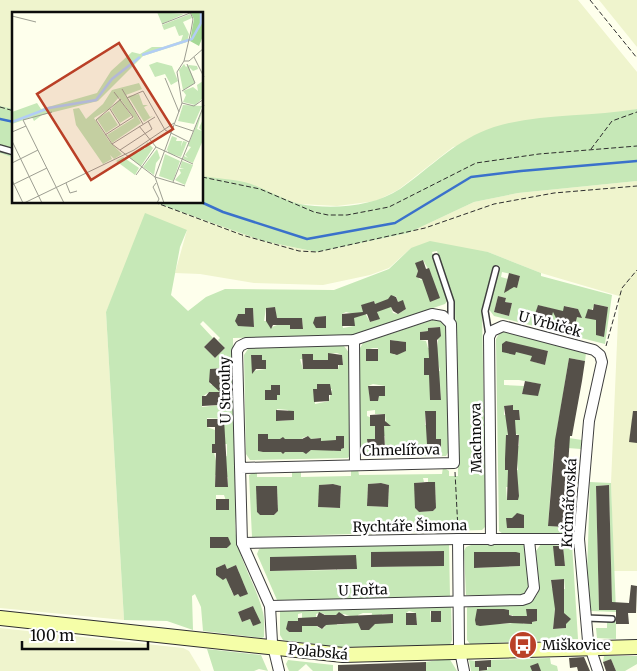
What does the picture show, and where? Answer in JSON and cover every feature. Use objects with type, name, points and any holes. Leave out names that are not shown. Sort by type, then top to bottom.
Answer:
[{"type":"street","name":"U Strouhy","points":[[279,671],[273,648],[270,606],[242,543],[238,351],[240,346],[246,343],[354,340],[432,314],[443,316],[451,324]]},
{"type":"street","name":"Chmelířova","points":[[240,468],[454,463],[451,324]]},
{"type":"street","name":"U Vrbiček","points":[[489,337],[492,331],[503,326],[594,350],[602,362]]},
{"type":"street","name":"Machnova","points":[[489,337],[491,540]]},
{"type":"street","points":[[354,340],[355,465]]},
{"type":"street","name":"Krčmářovská","points":[[598,671],[589,648],[579,539],[589,421],[602,362]]},
{"type":"street","points":[[458,535],[457,601],[460,653],[464,671]]},
{"type":"street","name":"Rychtáře Šimona","points":[[242,543],[458,535],[491,540],[579,539]]},
{"type":"street","points":[[457,601],[528,598],[534,588],[529,540]]},
{"type":"street","name":"U Fořta","points":[[270,606],[457,601]]},
{"type":"street","name":"Polabská","points":[[0,618],[343,655],[637,647]]},
{"type":"lane","points":[[436,257],[451,302],[451,324]]},
{"type":"lane","points":[[489,337],[485,311],[496,269]]},
{"type":"lane","points":[[586,618],[612,618]]},
{"type":"path","points":[[590,0],[637,58]]},
{"type":"path","points":[[0,107],[12,111]]},
{"type":"path","points":[[590,150],[612,121],[637,112]]},
{"type":"path","points":[[204,177],[260,189],[314,212],[328,215],[347,215],[389,207],[476,163],[637,146]]},
{"type":"path","points":[[159,204],[242,235],[299,251],[317,252],[426,228],[494,204],[536,198],[554,193],[637,186]]},
{"type":"path","points":[[602,362],[622,288],[637,270]]},
{"type":"path","points":[[456,477],[458,535]]},
{"type":"green space","points":[[0,0],[578,0],[637,72],[637,109],[453,147],[398,190],[376,201],[337,206],[300,204],[204,176],[204,12],[12,12],[12,109],[0,106]]},
{"type":"green space","points":[[599,0],[637,0],[637,47]]},
{"type":"green space","points":[[0,106],[12,109],[12,157],[0,153]]},
{"type":"green space","points":[[637,109],[637,181],[518,193],[474,202],[408,233],[317,252],[263,241],[159,204],[204,204],[204,176],[251,184],[300,204],[325,207],[352,206],[377,200],[400,189],[456,146],[494,127],[529,119]]},
{"type":"green space","points":[[0,153],[12,157],[12,204],[159,204],[263,241],[317,252],[408,233],[474,202],[518,193],[637,181],[637,571],[614,571],[611,483],[619,296],[541,273],[488,252],[411,248],[389,268],[370,275],[323,285],[254,283],[200,274],[175,273],[187,230],[119,282],[106,312],[124,620],[0,608]]},
{"type":"green space","points":[[145,213],[187,230],[180,247],[171,295],[188,311],[206,297],[225,289],[334,290],[389,269],[411,248],[430,241],[488,252],[541,273],[541,276],[612,295],[605,344],[494,316],[488,308],[500,266],[494,265],[482,314],[486,526],[482,530],[252,537],[249,475],[257,471],[257,477],[292,477],[292,470],[301,470],[301,477],[351,476],[351,469],[358,469],[359,475],[442,474],[443,467],[449,471],[449,476],[458,476],[455,304],[437,251],[432,252],[448,300],[445,304],[353,335],[233,338],[235,528],[244,563],[263,612],[264,637],[262,638],[203,631],[201,607],[195,594],[192,596],[193,630],[167,621],[124,620],[106,312]],"holes":[[[423,260],[432,276],[420,280],[417,275],[416,263]],[[502,272],[520,276],[517,287],[508,279],[501,277]],[[396,296],[398,302],[403,301],[406,309],[398,314],[393,313],[388,299]],[[498,296],[506,298],[505,302],[512,303],[509,316],[494,312]],[[374,301],[379,319],[370,322],[361,306]],[[595,304],[608,307],[604,325],[596,324],[596,319],[587,318]],[[538,305],[553,309],[550,323],[539,321],[540,316],[536,314]],[[565,306],[578,309],[573,329],[559,324]],[[275,307],[277,325],[272,327],[269,321],[264,321],[266,308]],[[245,308],[253,308],[254,327],[237,325],[237,315],[245,314]],[[346,312],[354,314],[354,326],[343,328],[342,314]],[[326,316],[326,328],[316,328],[316,317]],[[290,318],[302,318],[303,328],[290,329]],[[203,321],[220,338],[218,340],[225,348],[215,358],[204,347],[213,338],[200,324]],[[224,368],[226,385],[211,385],[209,382],[211,369]],[[209,392],[226,393],[226,401],[219,401],[219,405],[202,407],[202,397]],[[207,418],[225,419],[223,435],[215,435],[215,430],[207,427]],[[212,444],[227,444],[227,456],[216,461]],[[215,475],[228,477],[228,486],[215,487]],[[423,478],[428,478],[428,482],[435,482],[436,508],[433,511],[419,512],[415,508],[415,483],[424,482]],[[381,483],[389,485],[388,507],[367,506],[368,484]],[[333,484],[341,486],[340,508],[318,507],[320,485]],[[257,486],[277,486],[278,511],[274,515],[260,515],[257,512]],[[216,495],[224,495],[229,510],[216,510]],[[210,537],[228,537],[228,548],[210,548]],[[225,564],[227,569],[236,565],[239,572],[223,579],[216,568]],[[243,582],[247,594],[240,597],[238,594],[234,596],[230,588]],[[253,606],[260,623],[253,626],[250,619],[242,622],[238,612]]]},
{"type":"green space","points":[[435,319],[444,322],[446,327],[449,451],[446,456],[363,456],[360,450],[360,348],[363,343]],"holes":[[[440,327],[437,348],[428,348],[426,341],[420,340],[420,332],[428,331],[428,328]],[[390,340],[406,342],[406,351],[394,355]],[[378,348],[378,361],[366,361],[366,350]],[[424,358],[437,358],[440,371]],[[373,384],[385,386],[385,396],[379,396],[378,400],[370,400],[368,386]],[[430,384],[440,384],[441,400],[430,400]],[[375,410],[375,414],[385,414],[386,424],[367,416],[367,411]],[[436,411],[436,425],[425,425],[425,412]],[[427,435],[436,435],[436,439],[441,439],[441,449],[432,449],[431,444],[427,444]],[[375,436],[385,436],[385,450],[368,447],[367,439],[375,439]]]},
{"type":"green space","points":[[504,332],[586,353],[585,361],[569,358],[556,436],[582,440],[581,449],[554,447],[548,526],[564,527],[575,525],[574,531],[569,534],[506,536],[499,531],[496,339],[499,334]],"holes":[[[534,348],[548,351],[545,365],[531,361]],[[504,380],[519,380],[540,384],[538,395],[522,394],[524,386],[504,385]],[[512,405],[513,410],[519,410],[520,420],[507,420],[507,415],[504,415],[504,406]],[[508,431],[519,435],[519,446],[506,447]],[[517,459],[518,470],[505,470],[505,460]],[[506,487],[518,487],[519,496],[507,500]],[[516,514],[524,515],[524,528],[507,528],[507,518],[515,518]]]},
{"type":"green space","points":[[260,346],[344,346],[350,354],[350,455],[348,458],[250,460],[246,454],[244,355],[248,349]],"holes":[[[337,353],[342,355],[343,365],[339,365],[338,369],[328,369],[328,354]],[[251,355],[261,355],[262,360],[266,360],[266,369],[253,371]],[[300,359],[314,360],[313,369],[303,369]],[[314,389],[332,389],[329,401],[315,404]],[[265,390],[271,390],[277,395],[277,400],[265,400]],[[277,409],[288,410],[294,420],[277,421]],[[258,434],[268,434],[268,452],[258,451]],[[308,436],[311,439],[321,438],[321,450],[311,450],[307,453],[303,451],[302,438]],[[344,436],[344,448],[333,451],[336,440]]]},
{"type":"green space","points":[[590,482],[611,483],[616,612],[591,611],[587,575]],"holes":[[[609,485],[612,609],[599,610],[596,486]]]},
{"type":"green space","points":[[449,543],[450,597],[277,600],[257,554],[259,549],[265,547]],"holes":[[[443,551],[430,566],[371,567],[371,553]],[[356,555],[356,569],[337,570],[336,556]],[[336,556],[336,570],[270,571],[271,557]]]},
{"type":"green space","points":[[541,544],[572,544],[578,639],[470,644],[467,640],[467,608],[469,605],[529,603],[537,595],[539,590],[536,551]],"holes":[[[563,545],[565,566],[555,566],[554,546]],[[564,579],[565,589],[552,589],[551,580]],[[498,609],[509,610],[509,615],[513,615],[513,623],[500,624]],[[527,609],[537,609],[537,621],[523,624],[522,616],[527,616]],[[555,609],[563,609],[566,628],[553,629]]]},
{"type":"green space","points":[[471,545],[523,545],[527,548],[531,588],[524,596],[466,595],[464,551],[466,547]],"holes":[[[474,553],[520,553],[520,566],[474,568]]]},
{"type":"green space","points":[[451,605],[452,640],[450,645],[341,647],[283,640],[280,635],[280,611],[285,609]],"holes":[[[409,611],[416,613],[417,625],[406,625],[406,613]],[[430,611],[441,611],[441,622],[431,622]],[[302,613],[302,632],[288,632],[288,621],[298,621],[298,614]],[[372,613],[370,629],[361,630],[358,615]],[[316,614],[325,614],[325,627],[322,629],[317,627]],[[344,614],[350,616],[350,623],[337,625],[337,615]],[[382,614],[393,614],[393,623],[382,623]]]},
{"type":"green space","points":[[607,622],[616,622],[616,639],[597,638],[596,628],[607,628]]},
{"type":"green space","points":[[0,628],[183,648],[189,651],[201,671],[0,671]]},
{"type":"green space","points":[[207,649],[261,655],[268,671],[259,669],[254,671],[214,671]]},
{"type":"green space","points":[[604,656],[637,656],[637,664],[625,671],[616,671],[611,659],[603,662]]},
{"type":"green space","points":[[449,658],[457,671],[426,671],[426,662]]},
{"type":"green space","points":[[550,658],[551,664],[557,666],[558,671],[479,671],[487,670],[491,660]]},
{"type":"green space","points":[[288,660],[333,665],[333,671],[313,671],[306,664],[298,671],[289,671],[286,664]]},
{"type":"green space","points":[[469,660],[475,661],[475,667],[479,667],[479,671],[471,671]]},
{"type":"building","points":[[423,260],[426,269],[429,268],[440,298],[430,302],[422,279],[416,277],[418,271],[415,263]]},
{"type":"building","points":[[509,273],[520,276],[517,288],[514,287],[504,293]]},
{"type":"building","points":[[391,295],[396,297],[398,302],[403,300],[406,309],[398,314],[391,307],[377,312],[380,319],[370,322],[367,314],[354,318],[355,326],[342,326],[342,314],[363,312],[361,305],[374,301],[375,304],[388,299]]},
{"type":"building","points":[[498,296],[506,298],[505,302],[512,303],[509,316],[494,312]]},
{"type":"building","points":[[594,304],[608,307],[604,337],[596,335],[596,320],[585,318],[588,309],[593,310]]},
{"type":"building","points":[[538,305],[563,311],[564,306],[578,309],[582,318],[577,317],[574,329],[560,326],[553,312],[550,323],[539,321],[540,316],[535,314]]},
{"type":"building","points":[[275,307],[277,318],[302,318],[303,329],[290,329],[290,325],[273,325],[271,329],[266,321],[266,308]]},
{"type":"building","points":[[245,308],[253,308],[254,327],[238,326],[235,321],[238,314],[245,314]]},
{"type":"building","points":[[326,316],[326,328],[316,328],[313,323],[315,317]]},
{"type":"building","points":[[440,327],[441,336],[437,340],[441,400],[430,400],[429,375],[424,375],[424,358],[429,358],[428,340],[420,340],[420,332],[428,331],[428,328]]},
{"type":"building","points":[[214,337],[225,348],[215,358],[204,347]]},
{"type":"building","points":[[390,340],[406,342],[406,351],[397,355],[390,353]]},
{"type":"building","points":[[506,341],[548,351],[545,365],[530,361],[532,356],[516,352],[515,355],[502,352],[502,344]]},
{"type":"building","points":[[366,349],[378,349],[378,361],[366,361]]},
{"type":"building","points":[[328,353],[342,355],[343,365],[338,365],[338,369],[303,369],[302,354],[313,354],[313,360],[328,360]]},
{"type":"building","points":[[251,355],[262,355],[262,360],[266,360],[266,369],[256,369],[252,374]]},
{"type":"building","points":[[569,358],[585,361],[572,436],[570,436],[564,527],[548,526],[555,440]]},
{"type":"building","points":[[224,368],[226,401],[219,401],[219,405],[202,406],[202,396],[206,396],[209,392],[220,392],[209,382],[210,369]]},
{"type":"building","points":[[525,381],[541,384],[538,396],[522,394]]},
{"type":"building","points":[[317,384],[330,384],[332,395],[329,395],[329,401],[314,402],[313,389],[317,389]]},
{"type":"building","points":[[271,385],[280,385],[280,395],[277,395],[277,400],[265,400],[265,390],[271,390]]},
{"type":"building","points":[[368,386],[385,386],[385,396],[379,396],[378,401],[370,401]]},
{"type":"building","points":[[513,405],[513,410],[519,410],[520,420],[515,420],[516,435],[519,435],[517,470],[519,496],[518,500],[507,500],[508,470],[505,470],[505,459],[506,435],[508,435],[504,406]]},
{"type":"building","points":[[276,410],[294,411],[294,420],[276,421]]},
{"type":"building","points":[[425,411],[436,411],[436,439],[441,439],[441,449],[432,449],[431,444],[427,444]]},
{"type":"building","points":[[633,411],[637,411],[637,443],[629,442]]},
{"type":"building","points":[[385,414],[385,421],[391,426],[384,426],[385,450],[368,448],[367,439],[375,439],[375,426],[370,426],[370,415]]},
{"type":"building","points":[[207,419],[224,419],[228,487],[215,487],[216,453],[212,453],[212,444],[215,444],[215,427],[207,427]]},
{"type":"building","points":[[258,434],[268,434],[268,439],[280,439],[283,437],[285,439],[302,439],[308,436],[311,439],[321,438],[321,441],[336,440],[336,436],[344,436],[344,448],[341,451],[311,450],[306,454],[303,452],[285,452],[283,454],[281,452],[263,452],[258,451]]},
{"type":"building","points":[[435,482],[436,508],[433,511],[419,512],[415,508],[414,483]]},
{"type":"building","points":[[381,483],[389,485],[388,507],[367,506],[368,484]]},
{"type":"building","points":[[333,484],[341,486],[340,508],[318,507],[319,485]]},
{"type":"building","points":[[609,485],[612,602],[629,603],[631,585],[637,586],[636,613],[628,613],[629,624],[616,624],[616,610],[599,610],[596,486]]},
{"type":"building","points":[[256,486],[277,486],[278,511],[274,515],[260,515],[257,512]]},
{"type":"building","points":[[216,499],[229,499],[229,510],[216,510]]},
{"type":"building","points":[[517,513],[524,515],[524,528],[507,528],[506,518],[512,518]]},
{"type":"building","points":[[210,537],[228,537],[231,544],[227,548],[210,548]]},
{"type":"building","points":[[553,546],[563,546],[565,566],[555,566]]},
{"type":"building","points":[[444,551],[444,566],[371,567],[371,552]]},
{"type":"building","points":[[474,552],[520,553],[520,566],[474,568]]},
{"type":"building","points":[[356,555],[357,569],[270,571],[270,557]]},
{"type":"building","points":[[225,564],[227,569],[236,565],[248,594],[240,597],[238,594],[234,596],[226,578],[223,580],[216,575],[216,568]]},
{"type":"building","points":[[564,579],[564,613],[571,619],[566,624],[566,628],[553,629],[555,609],[551,580]]},
{"type":"building","points":[[253,606],[261,623],[253,626],[250,619],[242,622],[238,612]]},
{"type":"building","points":[[477,609],[504,609],[509,610],[509,615],[527,616],[526,609],[537,609],[537,621],[532,622],[532,624],[510,623],[480,626],[476,625],[475,620]]},
{"type":"building","points":[[431,611],[441,611],[441,622],[431,622]]},
{"type":"building","points":[[319,612],[325,615],[336,615],[339,612],[345,616],[393,614],[393,623],[375,624],[369,630],[361,630],[358,623],[326,625],[322,629],[317,626],[302,626],[302,632],[289,632],[286,629],[288,621],[298,621],[298,618],[317,617]]},
{"type":"building","points":[[406,613],[416,613],[417,625],[406,625]]},
{"type":"building","points":[[584,657],[590,671],[578,671],[577,667],[570,668],[569,658]]},
{"type":"building","points":[[611,659],[616,671],[606,671],[603,662]]},
{"type":"building","points":[[491,660],[491,667],[487,667],[487,670],[479,671],[479,667],[475,667],[475,661]]},
{"type":"building","points":[[426,662],[426,671],[338,671],[338,665]]},
{"type":"building","points":[[538,663],[541,671],[532,671],[530,666]]},
{"type":"waterway","points":[[0,119],[12,122]]},
{"type":"waterway","points":[[204,203],[223,212],[307,239],[395,223],[471,177],[637,161]]},
{"type":"place","name":"Miškovice","points":[[523,645]]}]
